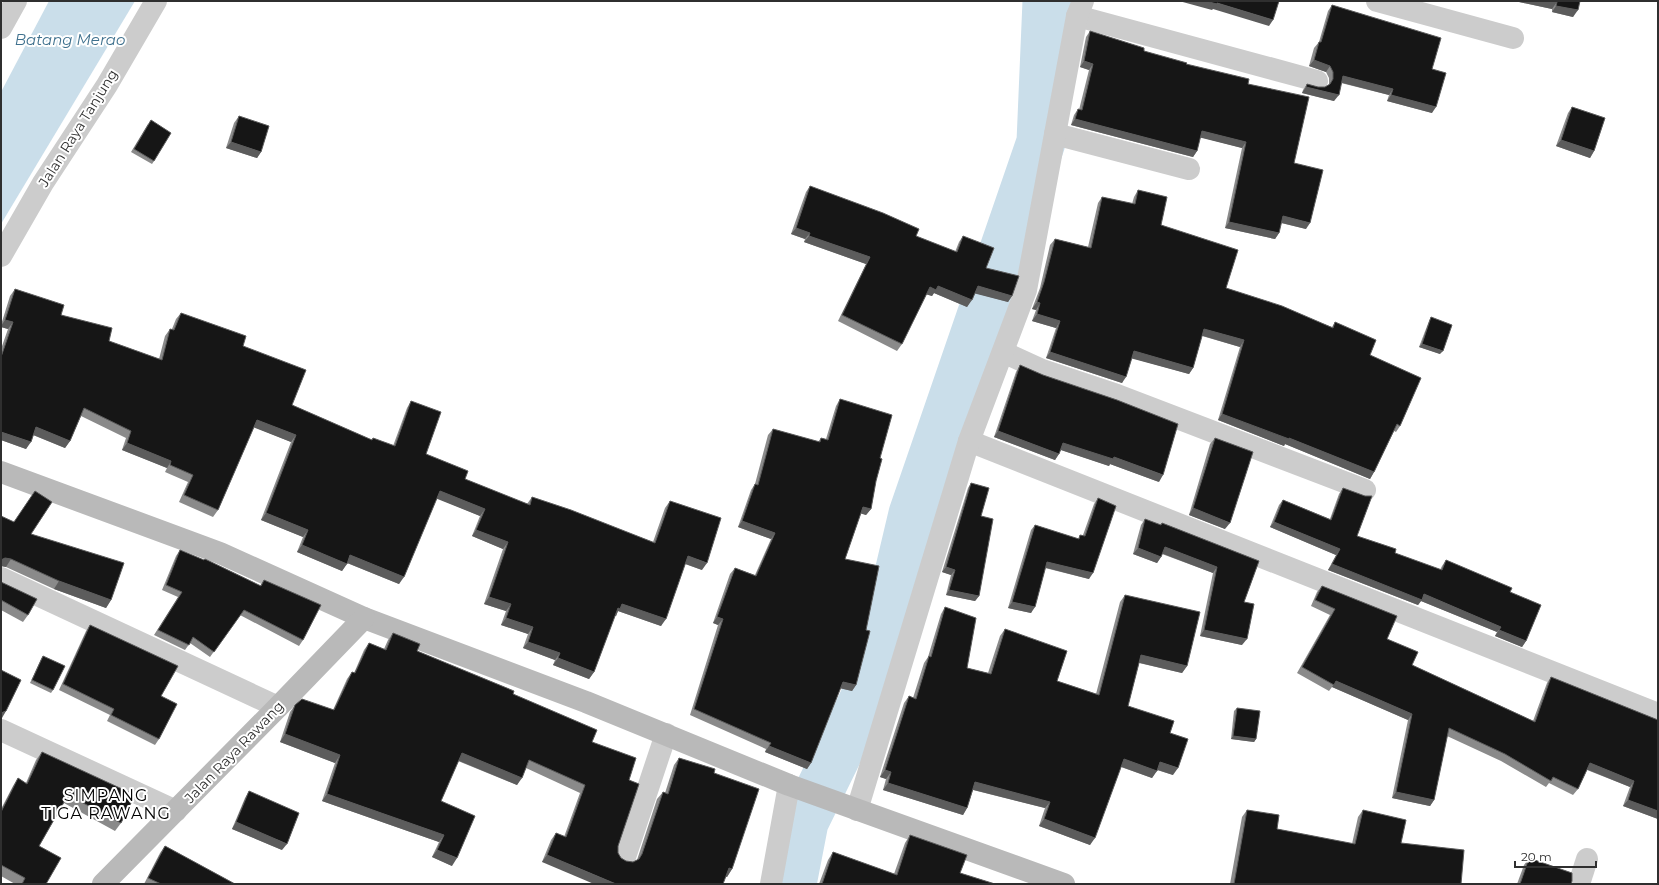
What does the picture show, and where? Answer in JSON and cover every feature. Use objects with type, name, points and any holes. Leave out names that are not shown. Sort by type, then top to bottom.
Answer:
[{"type":"main road","points":[[1,472],[220,553],[364,618],[571,696],[850,808],[1064,884]]},
{"type":"main road","name":"Jalan Raya Rawang","points":[[103,884],[364,618]]},
{"type":"street","points":[[1,28],[16,1]]},
{"type":"street","name":"Jalan Raya Tanjung","points":[[1,256],[44,182],[107,85],[156,1]]},
{"type":"street","points":[[1377,1],[1513,38]]},
{"type":"street","points":[[850,808],[970,441],[1026,290],[1080,9],[1317,81]]},
{"type":"street","points":[[1055,134],[1188,169]]},
{"type":"street","points":[[1003,352],[1042,370],[1117,395],[1365,490]]},
{"type":"street","points":[[970,441],[1658,714]]},
{"type":"street","points":[[1,578],[278,707]]},
{"type":"street","points":[[1,730],[176,810]]},
{"type":"street","points":[[625,857],[666,734]]},
{"type":"street","points":[[771,884],[796,787]]},
{"type":"street","points":[[1579,884],[1587,859]]},
{"type":"water","name":"Batang Merao","points":[[49,1],[135,1],[1,224],[1,92]]},
{"type":"building","points":[[1205,1],[1279,1],[1273,20],[1217,3]]},
{"type":"building","points":[[1550,1],[1580,1],[1578,10],[1556,6],[1557,2]]},
{"type":"building","points":[[1332,5],[1441,38],[1432,69],[1446,73],[1436,107],[1391,95],[1393,89],[1343,76],[1339,95],[1306,87],[1307,84],[1325,87],[1330,84],[1333,79],[1333,72],[1330,66],[1314,60]]},
{"type":"building","points":[[1090,31],[1144,48],[1144,51],[1187,63],[1186,64],[1249,79],[1248,84],[1309,97],[1294,163],[1323,170],[1310,223],[1283,216],[1279,233],[1229,222],[1246,142],[1202,131],[1197,151],[1075,119],[1078,109],[1082,110],[1093,64],[1084,61]]},
{"type":"building","points":[[1572,107],[1605,118],[1594,151],[1561,140]]},
{"type":"building","points":[[239,116],[269,126],[261,152],[231,142]]},
{"type":"building","points":[[151,120],[171,133],[154,161],[134,149]]},
{"type":"building","points":[[810,186],[883,213],[919,229],[916,236],[957,252],[963,236],[994,248],[986,268],[1019,276],[1012,296],[978,286],[972,300],[938,286],[936,290],[930,287],[902,344],[842,315],[870,257],[809,236],[810,233],[796,228]]},
{"type":"building","points":[[1138,190],[1167,197],[1161,225],[1238,250],[1226,288],[1282,306],[1333,328],[1335,322],[1376,340],[1370,355],[1421,378],[1400,426],[1397,424],[1374,472],[1289,438],[1222,414],[1244,340],[1204,329],[1193,368],[1134,351],[1126,377],[1050,352],[1060,321],[1037,314],[1040,303],[1037,302],[1044,282],[1055,239],[1091,248],[1102,197],[1135,204]]},
{"type":"building","points":[[15,289],[64,305],[61,315],[112,328],[109,341],[162,360],[170,329],[174,330],[181,313],[246,336],[243,346],[306,370],[292,405],[372,440],[373,438],[395,446],[411,401],[441,412],[426,454],[468,471],[465,479],[530,505],[532,497],[571,510],[655,543],[670,501],[721,518],[707,563],[688,556],[666,619],[622,604],[620,609],[618,608],[594,672],[558,658],[560,653],[528,642],[533,627],[506,618],[511,604],[489,597],[508,542],[476,530],[485,509],[440,491],[404,577],[350,555],[347,564],[302,545],[308,530],[266,513],[296,435],[257,420],[218,510],[184,495],[193,475],[170,465],[171,461],[127,443],[131,431],[84,408],[70,441],[36,427],[31,442],[1,432],[1,357],[13,322],[5,320]]},
{"type":"building","points":[[1431,317],[1452,325],[1443,351],[1422,344]]},
{"type":"building","points":[[1020,365],[1043,375],[1117,400],[1178,424],[1163,475],[1114,457],[1113,459],[1063,443],[1059,454],[998,431]]},
{"type":"building","points":[[840,399],[892,415],[880,458],[882,459],[871,509],[863,507],[845,559],[879,566],[866,630],[870,631],[856,685],[843,682],[811,763],[769,746],[771,743],[694,709],[723,619],[717,617],[735,568],[756,576],[775,533],[742,521],[755,484],[758,485],[773,429],[820,442],[821,438],[828,440]]},
{"type":"building","points":[[1215,438],[1253,452],[1230,523],[1193,508]]},
{"type":"building","points":[[971,483],[989,488],[981,516],[993,519],[979,596],[949,590],[955,570],[946,567]]},
{"type":"building","points":[[1343,488],[1365,496],[1372,496],[1357,536],[1396,549],[1395,553],[1442,570],[1446,560],[1512,588],[1510,592],[1541,605],[1526,641],[1499,630],[1501,627],[1424,594],[1422,600],[1332,564],[1340,549],[1274,522],[1283,500],[1331,520]]},
{"type":"building","points":[[35,491],[52,502],[31,534],[124,563],[111,600],[59,581],[11,559],[5,558],[1,560],[1,516],[14,522]]},
{"type":"building","points":[[1098,498],[1116,506],[1093,573],[1047,562],[1035,607],[1012,602],[1035,525],[1079,539],[1080,535],[1085,536]]},
{"type":"building","points":[[1145,519],[1161,525],[1162,523],[1259,561],[1244,602],[1254,604],[1247,639],[1204,630],[1217,567],[1165,547],[1161,557],[1138,548]]},
{"type":"building","points":[[180,550],[204,560],[205,559],[261,586],[264,580],[321,605],[303,640],[244,610],[214,652],[193,637],[189,645],[158,630],[182,592],[166,585]]},
{"type":"building","points":[[1,582],[37,599],[28,615],[1,600]]},
{"type":"building","points":[[1322,586],[1397,616],[1387,639],[1418,652],[1412,665],[1535,722],[1551,677],[1658,720],[1658,811],[1628,800],[1634,781],[1590,763],[1578,789],[1553,777],[1551,781],[1505,754],[1449,728],[1434,800],[1396,792],[1412,714],[1336,681],[1334,685],[1302,667],[1335,609],[1315,600]]},
{"type":"building","points":[[1125,595],[1200,612],[1187,666],[1141,655],[1128,706],[1174,721],[1170,733],[1188,739],[1178,768],[1160,762],[1157,771],[1124,759],[1095,838],[1044,819],[1050,802],[975,782],[967,808],[888,783],[891,772],[885,770],[909,696],[916,699],[929,656],[931,657],[945,607],[976,618],[967,668],[991,674],[1005,629],[1067,651],[1057,681],[1099,695]]},
{"type":"building","points":[[90,625],[178,666],[161,696],[177,704],[159,739],[111,715],[114,709],[63,684]]},
{"type":"building","points":[[393,633],[420,644],[417,651],[514,691],[513,694],[597,730],[592,742],[636,758],[629,780],[639,784],[618,846],[618,853],[621,858],[626,861],[633,862],[639,859],[642,854],[663,792],[668,794],[679,758],[715,769],[714,773],[759,789],[732,869],[729,868],[723,884],[616,884],[547,855],[556,833],[566,837],[585,785],[529,760],[522,778],[462,753],[441,801],[475,816],[457,858],[437,850],[444,835],[327,794],[340,755],[285,734],[295,705],[302,699],[334,710],[352,672],[355,673],[369,643],[386,650]]},
{"type":"building","points":[[43,656],[65,666],[53,690],[32,680]]},
{"type":"building","points":[[1,670],[21,680],[6,711],[1,713]]},
{"type":"building","points":[[1237,708],[1260,711],[1256,739],[1233,736]]},
{"type":"building","points":[[42,752],[135,795],[121,823],[68,795],[39,846],[61,858],[46,884],[22,884],[25,878],[1,865],[1,812],[18,778],[27,784]]},
{"type":"building","points":[[249,791],[299,813],[287,844],[236,822]]},
{"type":"building","points":[[1247,810],[1279,815],[1277,829],[1355,844],[1363,810],[1406,820],[1401,843],[1464,850],[1461,884],[1234,884]]},
{"type":"building","points":[[910,835],[967,855],[960,873],[995,884],[822,884],[833,852],[897,875]]},
{"type":"building","points":[[165,846],[235,884],[161,884],[148,878]]},
{"type":"building","points":[[1529,858],[1572,873],[1571,884],[1520,884]]},
{"type":"waterway","points":[[792,884],[804,822],[874,679],[913,514],[1041,142],[1047,1]]},
{"type":"district","name":"SIMPANG TIGA RAWANG","points":[[106,804]]}]
